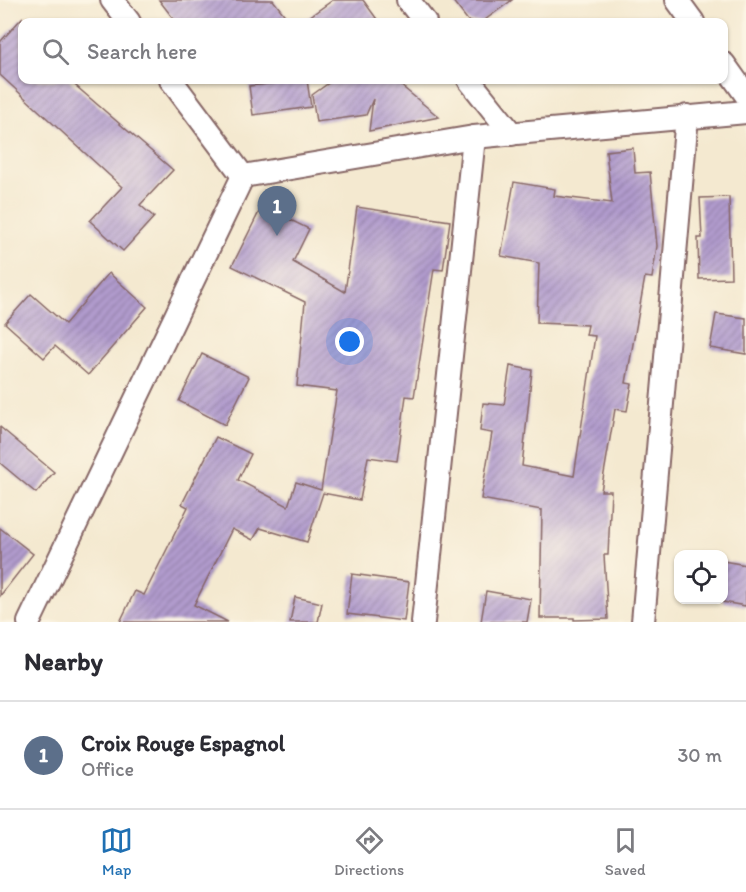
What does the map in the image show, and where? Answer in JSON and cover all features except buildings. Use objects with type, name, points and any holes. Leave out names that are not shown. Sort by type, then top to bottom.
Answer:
[{"type":"street","points":[[112,0],[126,18]]},
{"type":"street","points":[[408,0],[422,18]]},
{"type":"street","points":[[677,0],[690,18]]},
{"type":"street","points":[[728,71],[746,95]]},
{"type":"street","points":[[174,84],[243,176]]},
{"type":"street","points":[[472,84],[512,134]]},
{"type":"street","points":[[243,176],[474,137],[746,112]]},
{"type":"street","points":[[643,622],[687,116]]},
{"type":"street","points":[[423,622],[474,137]]},
{"type":"street","points":[[29,622],[243,176]]},
{"type":"place","name":"Croix Rouge Espagnol","points":[[277,236]]}]
